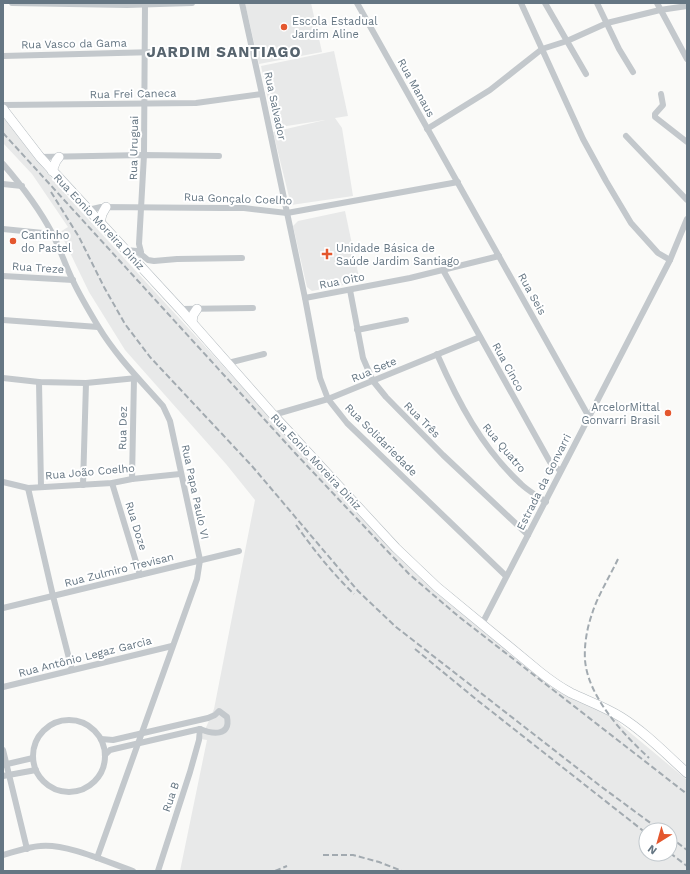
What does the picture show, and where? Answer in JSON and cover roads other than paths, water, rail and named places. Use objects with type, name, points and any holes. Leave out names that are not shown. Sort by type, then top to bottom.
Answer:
[{"type":"main road","name":"Rua Eonio Moreira Diniz","points":[[3,109],[52,171],[125,250],[149,265],[180,309],[273,415],[396,548],[437,587],[540,672],[557,685],[571,693],[598,704],[622,718],[644,734],[687,773]]},
{"type":"main road","points":[[52,171],[59,157]]},
{"type":"main road","points":[[100,223],[102,214],[106,207]]},
{"type":"main road","points":[[192,322],[197,309]]},
{"type":"main road","points":[[676,763],[687,765]]},
{"type":"street","points":[[12,3],[192,3]]},
{"type":"street","name":"Rua Salvador","points":[[242,3],[287,213]]},
{"type":"street","name":"Rua Manaus","points":[[357,3],[458,182]]},
{"type":"street","points":[[521,3],[589,152],[631,223],[658,253],[670,260]]},
{"type":"street","points":[[545,3],[586,74]]},
{"type":"street","points":[[597,3],[619,49],[633,72]]},
{"type":"street","points":[[657,3],[687,59]]},
{"type":"street","name":"Rua Uruguai","points":[[138,252],[142,207],[144,155],[146,53],[145,4]]},
{"type":"street","points":[[427,129],[490,90],[542,49],[567,41],[607,23],[660,10],[687,6]]},
{"type":"street","name":"Rua Vasco da Gama","points":[[3,56],[194,51]]},
{"type":"street","name":"Rua Frei Caneca","points":[[3,105],[196,103],[262,94]]},
{"type":"street","points":[[661,94],[663,105],[655,114],[655,117],[687,142]]},
{"type":"street","points":[[626,136],[687,200]]},
{"type":"street","points":[[40,157],[144,155],[219,156]]},
{"type":"street","name":"Rua Papa Paulo VI","points":[[3,164],[35,204],[53,234],[73,280],[98,327],[135,378],[166,410],[170,421],[180,474],[200,560],[197,579],[97,858]]},
{"type":"street","name":"Rua Gonçalo Coelho","points":[[88,210],[106,207],[244,208],[287,213],[458,182]]},
{"type":"street","name":"Rua Seis","points":[[458,182],[589,417]]},
{"type":"street","points":[[3,184],[22,186]]},
{"type":"street","name":"Rua Solidariedade","points":[[287,213],[320,378],[328,399],[347,423],[506,576]]},
{"type":"street","name":"Estrada da Gonvarri","points":[[482,624],[546,502],[560,470],[670,260],[687,219]]},
{"type":"street","points":[[3,229],[53,234]]},
{"type":"street","points":[[125,250],[138,252],[149,265],[177,259],[242,258]]},
{"type":"street","name":"Rua Oito","points":[[305,298],[443,270],[499,256]]},
{"type":"street","name":"Rua Cinco","points":[[443,270],[550,462],[553,466],[560,470]]},
{"type":"street","name":"Rua Treze","points":[[3,276],[73,280]]},
{"type":"street","name":"Rua Três","points":[[350,290],[363,358],[373,381],[386,397],[438,449],[528,535]]},
{"type":"street","points":[[180,309],[253,308]]},
{"type":"street","points":[[3,320],[98,327]]},
{"type":"street","points":[[357,330],[406,320]]},
{"type":"street","name":"Rua Sete","points":[[273,415],[328,399],[480,337]]},
{"type":"street","points":[[228,363],[264,354]]},
{"type":"street","name":"Rua Quatro","points":[[437,354],[472,425],[493,454],[522,484],[546,502]]},
{"type":"street","points":[[3,378],[39,382],[86,383],[135,378]]},
{"type":"street","name":"Rua Dez","points":[[132,478],[135,378]]},
{"type":"street","points":[[39,382],[41,487]]},
{"type":"street","points":[[83,484],[86,383]]},
{"type":"street","name":"Rua João Coelho","points":[[3,482],[28,488],[112,483],[132,478],[180,474]]},
{"type":"street","name":"Rua Doze","points":[[112,483],[140,575]]},
{"type":"street","points":[[28,488],[72,670]]},
{"type":"street","name":"Rua Zulmiro Trevisan","points":[[3,608],[239,551]]},
{"type":"street","name":"Rua Antônio Legaz Garcia","points":[[3,687],[172,646]]},
{"type":"street","points":[[101,739],[113,740],[141,734],[208,718],[215,715],[219,711],[227,717],[228,723],[226,728],[215,734],[208,733],[200,729],[114,748],[105,756]]},
{"type":"street","points":[[68,720],[83,723],[95,731],[101,739],[105,756],[104,765],[94,782],[86,788],[66,792],[57,790],[48,785],[41,778],[36,770],[33,758],[36,740],[42,732],[49,725],[58,721],[68,720]]},
{"type":"street","name":"Rua B","points":[[158,871],[190,772],[199,740],[200,729]]},
{"type":"street","points":[[3,750],[6,775],[27,849]]},
{"type":"street","points":[[5,765],[33,758]]},
{"type":"street","points":[[6,775],[36,770]]},
{"type":"street","points":[[3,855],[40,846],[55,846],[97,858],[133,871]]},
{"type":"railway","points":[[3,133],[296,454],[409,574],[458,616],[687,794]]},
{"type":"railway","points":[[51,192],[79,237],[104,287],[125,324],[150,357],[252,466],[358,591],[396,627],[599,785],[649,822]]},
{"type":"railway","points":[[296,525],[338,578],[354,594]]},
{"type":"railway","points":[[618,559],[594,607],[590,619],[585,643],[585,660],[593,688],[608,714],[628,738],[649,758]]},
{"type":"railway","points":[[415,649],[477,700],[638,827]]},
{"type":"railway","points":[[678,843],[687,850]]},
{"type":"railway","points":[[323,855],[353,855],[379,862],[402,871]]},
{"type":"railway","points":[[678,859],[687,866]]},
{"type":"railway","points":[[275,871],[287,866]]},
{"type":"place","name":"Escola Estadual Jardim Aline","points":[[284,27]]},
{"type":"place","name":"Cantinho do Pastel","points":[[13,241]]},
{"type":"place","name":"Unidade Básica de Saúde Jardim Santiago","points":[[327,254]]},
{"type":"place","name":"ArcelorMittal Gonvarri Brasil","points":[[668,413]]},
{"type":"district","name":"JARDIM SANTIAGO","points":[[224,52]]}]
